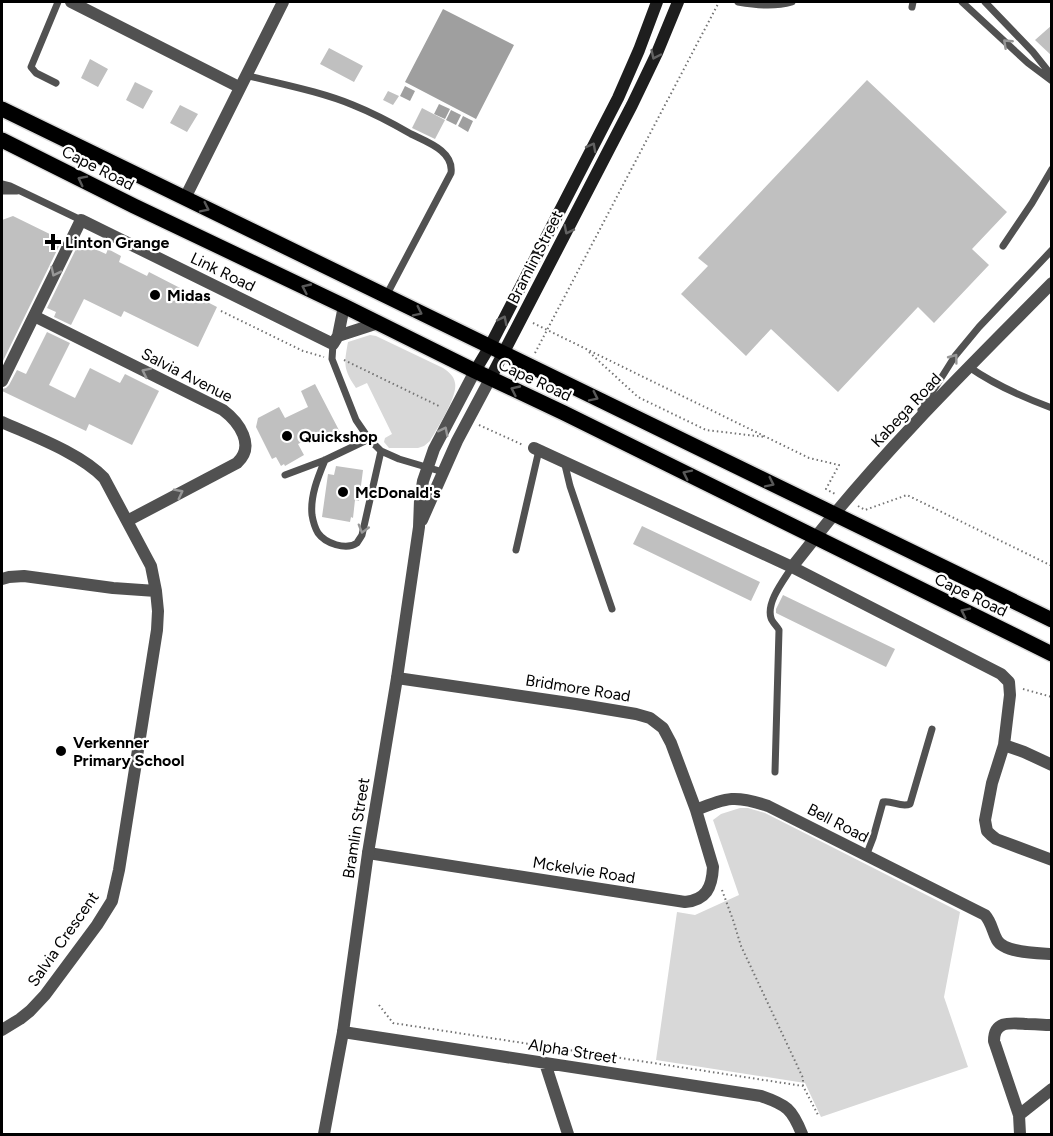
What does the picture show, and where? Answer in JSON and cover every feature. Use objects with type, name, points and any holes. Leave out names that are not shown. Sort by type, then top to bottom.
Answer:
[{"type":"main road","name":"Bramlin Street","points":[[475,371],[618,98],[657,2]]},
{"type":"main road","name":"Bramlin Street","points":[[490,379],[632,105],[678,2]]},
{"type":"main road","name":"Cape Road","points":[[2,109],[1052,620]]},
{"type":"main road","name":"Cape Road","points":[[2,140],[564,413],[1052,654]]},
{"type":"street","points":[[71,2],[240,87]]},
{"type":"street","points":[[184,198],[283,2]]},
{"type":"street","points":[[2,381],[81,220]]},
{"type":"street","name":"Link Road","points":[[81,220],[335,340]]},
{"type":"street","name":"Kabega Road","points":[[792,567],[834,514],[912,425],[1052,283]]},
{"type":"street","points":[[335,340],[344,306]]},
{"type":"street","name":"Salvia Avenue","points":[[34,316],[223,410],[237,422],[246,450],[243,458],[127,521]]},
{"type":"street","points":[[335,340],[378,323]]},
{"type":"street","name":"Bramlin Street","points":[[321,1133],[343,1032],[368,853],[419,527],[423,481],[435,449],[475,371]]},
{"type":"street","name":"Bramlin Street","points":[[419,527],[457,441],[490,379]]},
{"type":"street","name":"Salvia Crescent","points":[[2,422],[58,448],[96,470],[108,485],[150,566],[158,612],[120,870],[112,901],[45,995],[25,1015],[2,1030]]},
{"type":"street","points":[[537,449],[792,567],[1001,674],[1010,685],[1010,695],[1004,745],[992,783],[986,813],[987,831],[996,839],[1052,860]]},
{"type":"street","points":[[2,579],[24,576],[113,588],[156,591]]},
{"type":"street","name":"Bridmore Road","points":[[397,678],[576,704],[650,718],[663,728],[671,743],[696,810]]},
{"type":"street","points":[[1004,745],[1052,765]]},
{"type":"street","name":"Bell Road","points":[[696,810],[718,801],[735,798],[751,800],[768,806],[985,915],[999,944],[1019,951],[1052,954]]},
{"type":"street","points":[[696,810],[713,867]]},
{"type":"street","name":"Mckelvie Road","points":[[368,853],[685,902],[694,901],[705,895],[711,882],[713,867]]},
{"type":"street","points":[[1020,1134],[1019,1115],[994,1041],[994,1034],[1005,1023],[1052,1025]]},
{"type":"street","name":"Alpha Street","points":[[343,1032],[761,1096],[784,1106],[793,1114],[802,1134]]},
{"type":"street","points":[[545,1063],[568,1134]]},
{"type":"street","points":[[1019,1115],[1052,1089]]},
{"type":"lane","points":[[56,83],[36,73],[31,67],[58,2]]},
{"type":"lane","points":[[738,2],[772,5],[792,2]]},
{"type":"lane","points":[[962,2],[1028,63],[1052,81]]},
{"type":"lane","points":[[985,2],[1034,52],[1052,76]]},
{"type":"lane","points":[[245,75],[351,104],[420,138],[445,153],[451,161],[451,173],[386,296]]},
{"type":"lane","points":[[1003,246],[1052,169]]},
{"type":"lane","name":"Link Road","points":[[2,184],[81,220]]},
{"type":"lane","name":"Link Road","points":[[2,191],[25,193]]},
{"type":"lane","points":[[912,425],[955,356],[979,327],[1052,250]]},
{"type":"lane","points":[[335,340],[332,359],[356,420],[369,439],[381,451],[443,472]]},
{"type":"lane","points":[[969,368],[1014,394],[1052,408]]},
{"type":"lane","points":[[285,475],[325,460],[369,439]]},
{"type":"lane","points":[[516,550],[537,449]]},
{"type":"lane","points":[[325,460],[312,502],[313,522],[324,539],[335,545],[351,545],[358,542],[362,535],[381,451]]},
{"type":"lane","points":[[564,461],[570,486],[612,609]]},
{"type":"lane","points":[[775,772],[779,630],[770,616],[772,598],[792,567]]},
{"type":"lane","points":[[866,856],[883,802],[905,806],[910,804],[932,729]]},
{"type":"path","points":[[529,366],[719,2]]},
{"type":"path","points":[[522,318],[809,458],[839,465],[826,489],[865,510],[907,495],[1052,566]]},
{"type":"path","points":[[586,349],[638,397],[706,430],[767,438]]},
{"type":"path","points":[[468,421],[537,449]]},
{"type":"path","points":[[1010,685],[1052,697]]},
{"type":"path","points":[[713,867],[741,946],[818,1115]]},
{"type":"path","points":[[379,1005],[393,1023],[803,1086]]},
{"type":"shaded area","points":[[443,9],[514,45],[476,119],[405,82]]},
{"type":"shaded area","points":[[405,86],[415,91],[410,101],[400,96]]},
{"type":"shaded area","points":[[439,104],[450,109],[445,119],[434,114]]},
{"type":"shaded area","points":[[451,110],[461,115],[456,125],[446,120]]},
{"type":"shaded area","points":[[463,116],[473,121],[468,132],[458,126]]},
{"type":"shaded area","points":[[370,335],[443,368],[454,378],[455,389],[450,404],[430,441],[424,446],[389,448],[384,442],[385,438],[392,434],[367,383],[356,388],[349,376],[345,361],[348,342]]},
{"type":"shaded area","points":[[740,808],[765,813],[960,912],[944,997],[968,1067],[821,1117],[805,1083],[656,1060],[677,912],[695,915],[739,895],[713,820],[721,814]]},
{"type":"building","points":[[1052,25],[1052,56],[1035,40]]},
{"type":"building","points":[[329,48],[363,66],[354,82],[320,64]]},
{"type":"building","points":[[90,59],[108,69],[98,87],[81,78]]},
{"type":"building","points":[[867,80],[1007,212],[972,249],[989,265],[934,323],[918,307],[838,392],[771,329],[746,356],[681,294],[708,266],[698,258]]},
{"type":"building","points":[[135,82],[153,91],[143,109],[126,100]]},
{"type":"building","points":[[388,91],[399,96],[393,105],[383,100]]},
{"type":"building","points":[[180,105],[198,114],[187,132],[170,123]]},
{"type":"building","points":[[422,108],[445,120],[435,139],[412,128]]},
{"type":"building","points":[[13,216],[62,240],[2,363],[2,220]]},
{"type":"building","points":[[82,243],[106,254],[108,249],[121,256],[119,262],[147,276],[149,272],[217,307],[198,347],[124,311],[121,317],[84,299],[71,325],[54,317],[56,312],[47,308],[77,247],[79,249]]},
{"type":"building","points":[[47,332],[70,343],[49,385],[75,398],[90,368],[120,383],[125,374],[159,391],[132,445],[89,424],[86,431],[2,391],[9,385],[17,370],[26,374]]},
{"type":"building","points":[[315,384],[342,436],[328,443],[322,432],[298,444],[304,455],[281,466],[276,457],[272,459],[256,427],[258,418],[279,407],[285,418],[308,407],[301,391]]},
{"type":"building","name":"McDonald's","points":[[336,466],[363,470],[359,501],[355,500],[353,518],[351,517],[350,522],[322,517],[328,474],[334,475]]},
{"type":"building","points":[[642,526],[760,582],[751,601],[633,544]]},
{"type":"building","points":[[783,595],[895,649],[886,667],[776,613]]},
{"type":"place","name":"Linton Grange","points":[[53,242]]},
{"type":"place","name":"Midas","points":[[155,295]]},
{"type":"place","name":"Quickshop","points":[[287,436]]},
{"type":"place","name":"McDonald's","points":[[343,492]]},
{"type":"place","name":"Verkenner Primary School","points":[[61,751]]}]
